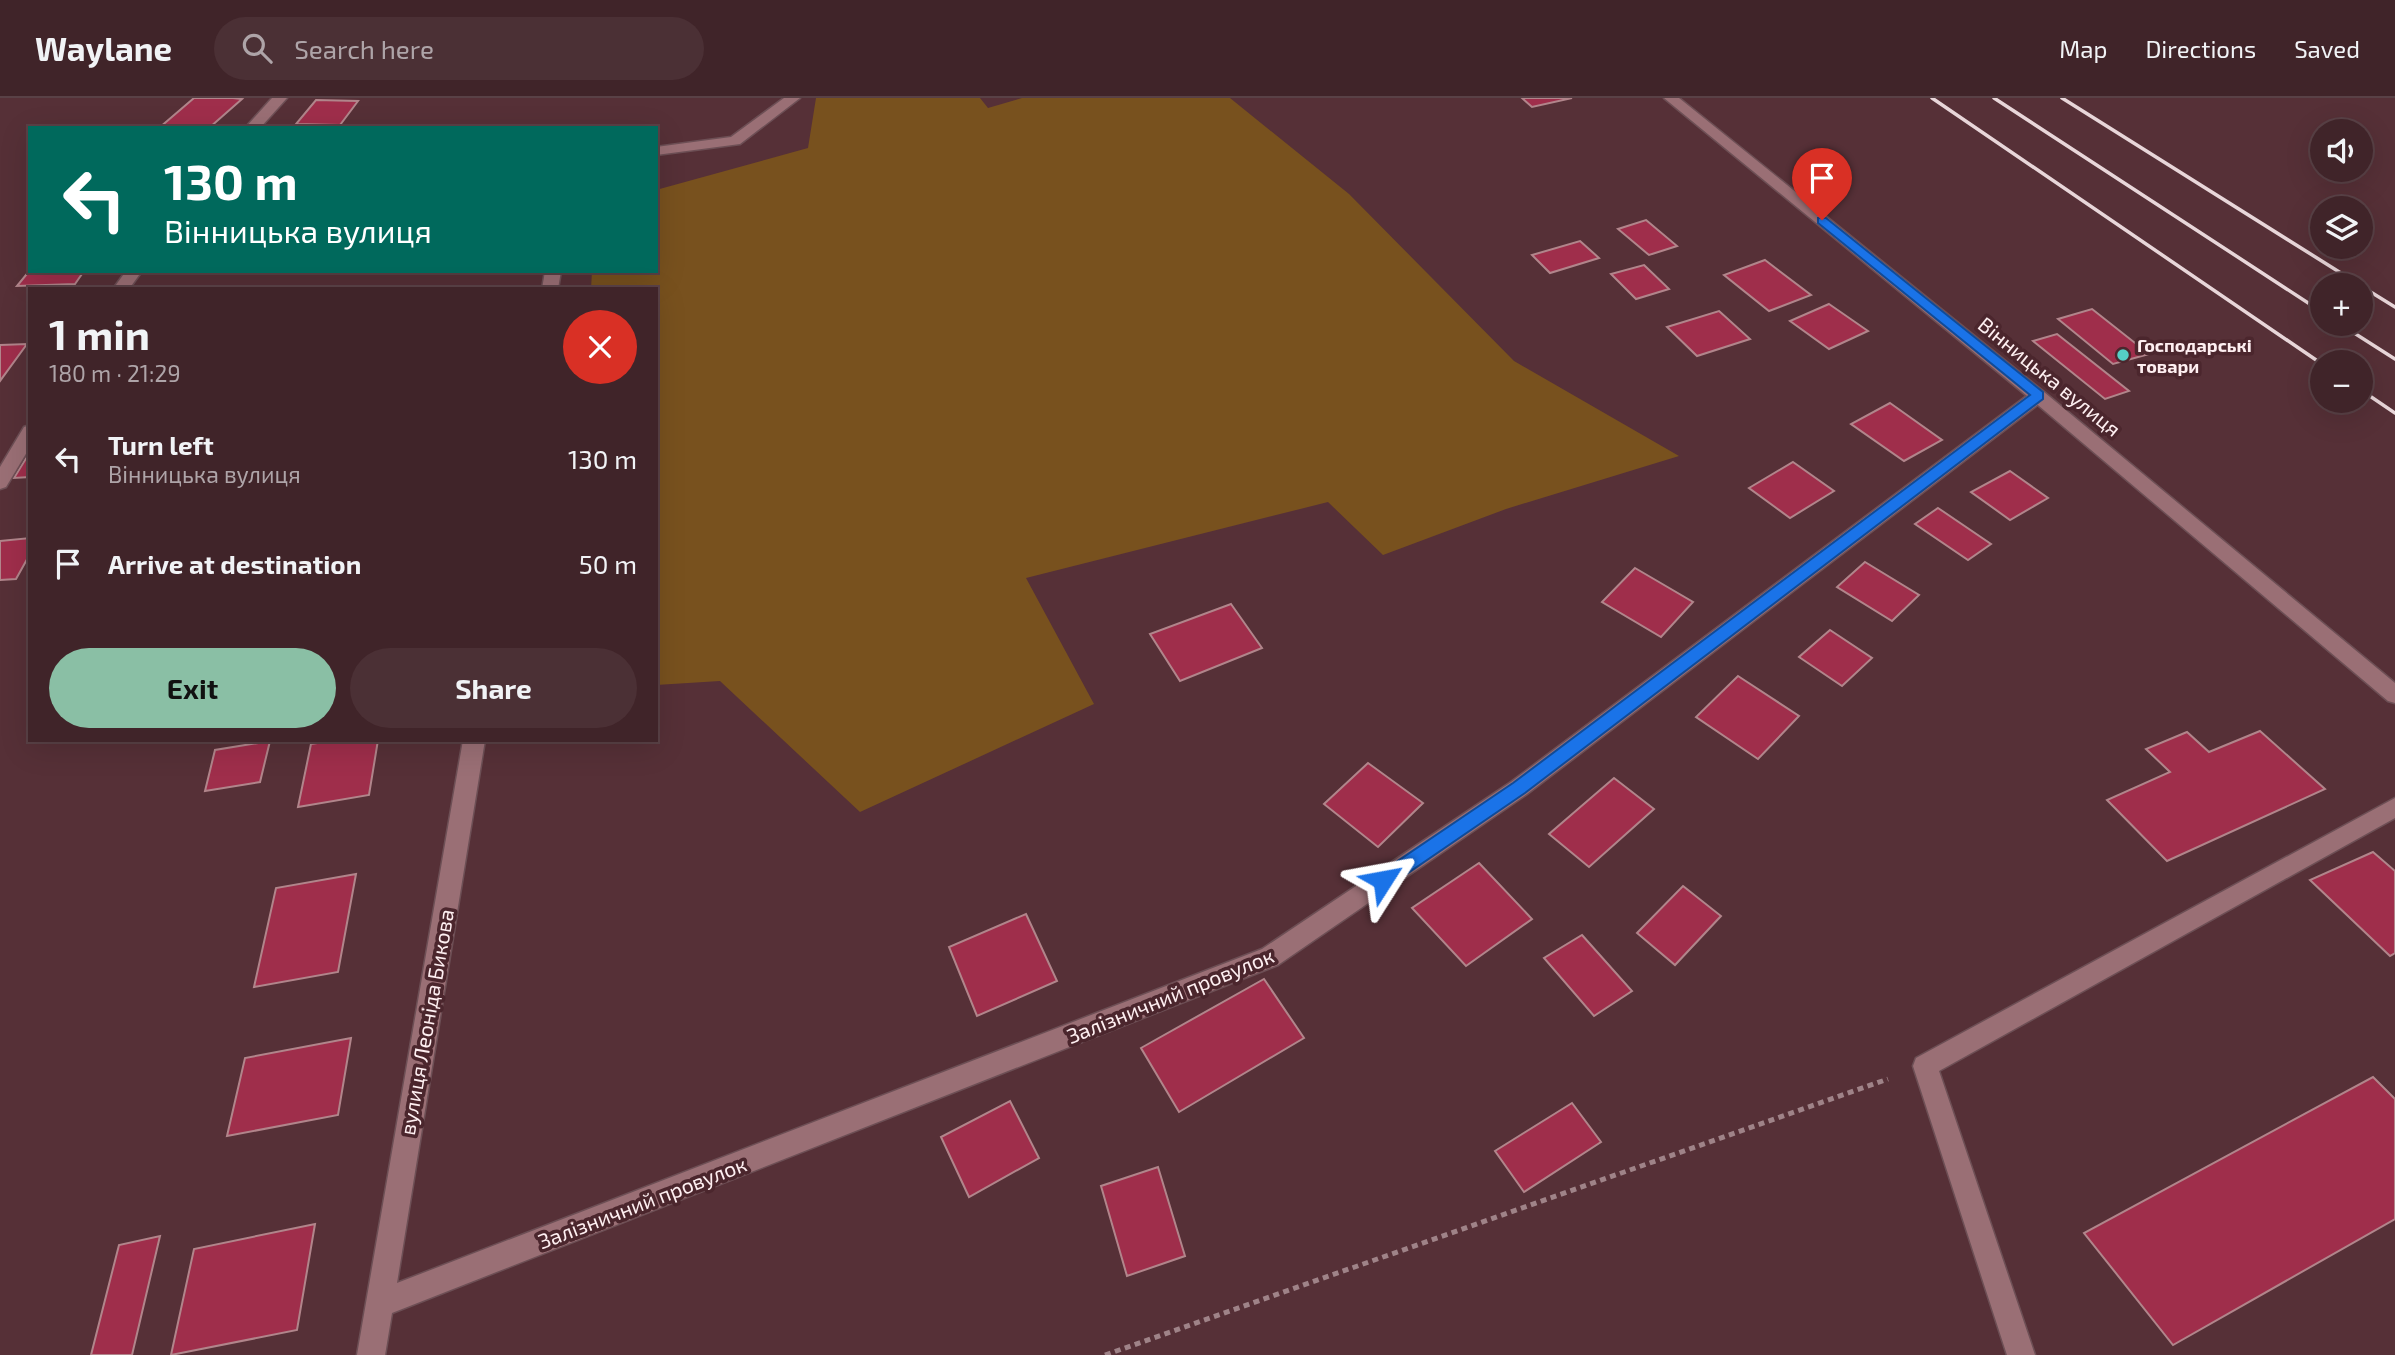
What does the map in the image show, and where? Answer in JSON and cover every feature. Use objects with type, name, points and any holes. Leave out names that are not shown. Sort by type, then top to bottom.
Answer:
[{"type":"street","points":[[255,126],[280,98]]},
{"type":"street","points":[[658,151],[735,141],[793,98]]},
{"type":"street","name":"Вінницька вулиця","points":[[1671,98],[2038,396],[2395,695]]},
{"type":"street","name":"Залізничний провулок","points":[[379,1304],[1270,957],[1519,788],[2038,396]]},
{"type":"street","points":[[0,483],[28,434]]},
{"type":"street","name":"вулиця Леоніда Бикова","points":[[371,1355],[474,742]]},
{"type":"street","points":[[2021,1355],[1925,1066],[2395,807]]},
{"type":"path","points":[[1105,1355],[1925,1066]]},
{"type":"shaded area","points":[[816,98],[980,98],[988,108],[1022,98],[1230,98],[1349,194],[1514,361],[1679,456],[1506,509],[1383,555],[1328,502],[1026,578],[1094,704],[860,812],[720,681],[658,685],[658,287],[591,287],[592,273],[658,273],[658,189],[808,148]]},
{"type":"building","points":[[194,98],[242,99],[211,126],[161,126]]},
{"type":"building","points":[[1522,98],[1572,98],[1532,107]]},
{"type":"building","points":[[316,100],[358,101],[340,125],[296,124]]},
{"type":"building","points":[[1646,220],[1677,246],[1649,255],[1618,229]]},
{"type":"building","points":[[1580,241],[1599,258],[1550,273],[1532,255]]},
{"type":"building","points":[[1765,260],[1811,295],[1769,311],[1724,275]]},
{"type":"building","points":[[1644,265],[1669,289],[1636,299],[1611,274]]},
{"type":"building","points":[[28,272],[83,273],[75,284],[17,286]]},
{"type":"building","points":[[1829,304],[1868,331],[1829,349],[1790,321]]},
{"type":"building","points":[[2092,309],[2149,354],[2113,364],[2058,319]]},
{"type":"building","points":[[1719,311],[1750,339],[1697,356],[1667,327]]},
{"type":"building","points":[[2057,334],[2129,391],[2105,399],[2033,341]]},
{"type":"building","points":[[27,344],[0,381],[0,345]]},
{"type":"building","points":[[1890,403],[1942,440],[1904,461],[1851,424]]},
{"type":"building","points":[[28,455],[28,477],[14,478]]},
{"type":"building","points":[[1793,462],[1834,491],[1790,518],[1749,488]]},
{"type":"building","points":[[2010,471],[2048,498],[2010,520],[1971,492]]},
{"type":"building","points":[[1938,508],[1991,544],[1968,560],[1915,524]]},
{"type":"building","points":[[28,538],[28,558],[16,579],[0,580],[0,541]]},
{"type":"building","points":[[1865,562],[1919,595],[1892,621],[1837,587]]},
{"type":"building","points":[[1635,568],[1693,602],[1661,637],[1602,602]]},
{"type":"building","points":[[1231,604],[1262,648],[1180,681],[1150,634]]},
{"type":"building","points":[[1830,630],[1872,658],[1842,686],[1799,657]]},
{"type":"building","points":[[1738,676],[1799,716],[1758,759],[1696,717]]},
{"type":"building","points":[[2260,731],[2325,789],[2167,861],[2107,800],[2170,772],[2146,749],[2187,732],[2209,752]]},
{"type":"building","points":[[270,742],[260,782],[205,791],[215,750]]},
{"type":"building","points":[[378,742],[369,795],[298,807],[311,744]]},
{"type":"building","points":[[1368,763],[1423,803],[1378,847],[1324,804]]},
{"type":"building","points":[[1614,778],[1654,809],[1589,867],[1549,834]]},
{"type":"building","points":[[2373,852],[2395,871],[2395,953],[2390,956],[2310,880]]},
{"type":"building","points":[[1479,863],[1532,919],[1466,966],[1412,908]]},
{"type":"building","points":[[356,874],[338,972],[254,987],[276,888]]},
{"type":"building","points":[[1683,886],[1721,916],[1675,965],[1637,933]]},
{"type":"building","points":[[1026,914],[1057,981],[977,1016],[949,947]]},
{"type":"building","points":[[1582,935],[1632,991],[1594,1016],[1544,958]]},
{"type":"building","points":[[1264,979],[1304,1038],[1179,1112],[1141,1048]]},
{"type":"building","points":[[351,1038],[338,1115],[227,1136],[245,1058]]},
{"type":"building","points":[[2373,1077],[2395,1099],[2395,1219],[2173,1345],[2084,1233]]},
{"type":"building","points":[[1010,1101],[1039,1158],[969,1197],[941,1137]]},
{"type":"building","points":[[1572,1103],[1601,1142],[1524,1192],[1495,1151]]},
{"type":"building","points":[[1158,1167],[1185,1256],[1127,1276],[1101,1186]]},
{"type":"building","points":[[315,1224],[297,1330],[171,1355],[194,1249]]},
{"type":"building","points":[[160,1236],[132,1355],[91,1355],[119,1245]]},
{"type":"railway","points":[[1932,98],[2310,356]]},
{"type":"railway","points":[[1994,98],[2310,304]]},
{"type":"railway","points":[[2062,98],[2341,273]]},
{"type":"railway","points":[[2373,293],[2395,307]]},
{"type":"railway","points":[[2359,336],[2395,359]]},
{"type":"railway","points":[[2373,398],[2395,413]]},
{"type":"place","name":"Господарські товари","points":[[2123,355]]},
{"type":"route","points":[[1383,880],[1519,788],[2038,396],[1822,220]]}]
